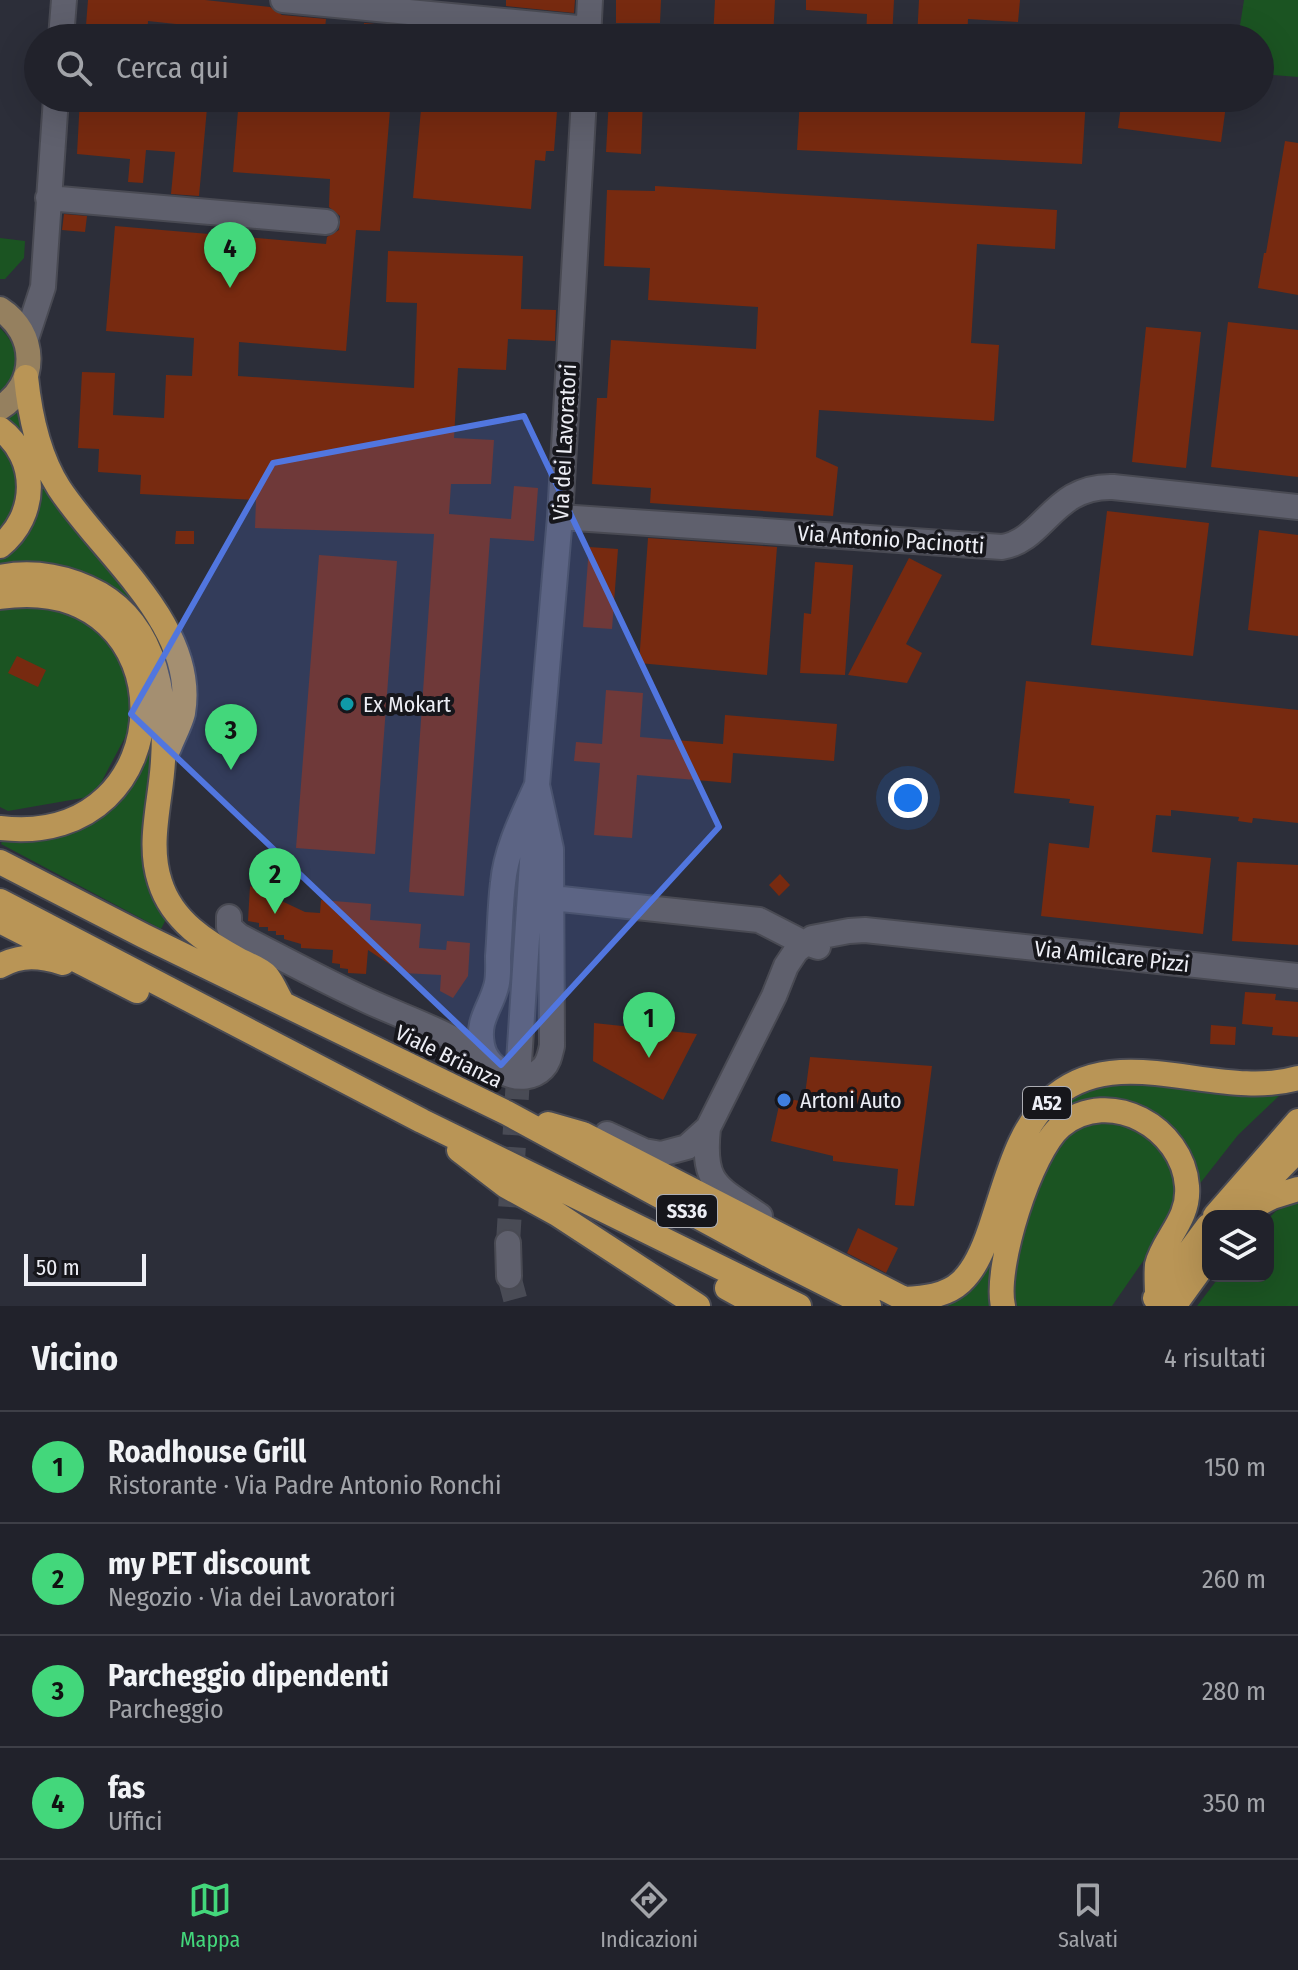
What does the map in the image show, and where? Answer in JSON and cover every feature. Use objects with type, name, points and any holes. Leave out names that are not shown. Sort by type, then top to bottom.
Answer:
[{"type":"highway","points":[[26,377],[33,424],[45,462],[60,489],[156,611],[181,662],[182,714],[164,761]]},
{"type":"highway","points":[[0,429],[21,455],[30,484],[23,516],[0,546]]},
{"type":"highway","points":[[0,577],[31,574],[70,580],[106,598],[122,612],[144,640],[159,676],[164,718],[164,761],[154,847],[160,883],[172,907],[198,935],[266,974],[282,1002]]},
{"type":"highway","points":[[0,597],[54,596],[71,601],[99,618],[112,629],[133,659],[139,675],[144,712],[139,744],[126,773],[102,801],[63,824],[45,828],[0,828]]},
{"type":"highway","name":"Viale Brianza","points":[[0,862],[507,1113],[869,1306]]},
{"type":"highway","name":"SS36","points":[[0,901],[422,1121],[799,1306]]},
{"type":"highway","points":[[0,921],[149,997],[206,1010]]},
{"type":"highway","points":[[0,966],[12,959],[42,956],[120,982]]},
{"type":"highway","name":"A52","points":[[911,1303],[948,1290],[972,1269],[985,1242],[1026,1129],[1056,1094],[1075,1082],[1111,1071],[1239,1085],[1278,1084],[1298,1078]]},
{"type":"highway","points":[[1003,1306],[1000,1287],[1004,1257],[1038,1155],[1063,1125],[1087,1113],[1104,1111],[1126,1113],[1154,1126],[1176,1149],[1184,1168],[1188,1189],[1185,1208],[1157,1263],[1160,1302]]},
{"type":"highway","points":[[507,1113],[583,1134],[911,1303]]},
{"type":"highway","points":[[422,1121],[506,1186],[579,1228],[698,1306]]},
{"type":"highway","points":[[1220,1210],[1298,1121]]},
{"type":"highway","points":[[1245,1210],[1298,1150]]},
{"type":"highway","points":[[1249,1210],[1272,1197],[1298,1189]]},
{"type":"highway","points":[[601,1207],[668,1259],[760,1306]]},
{"type":"highway","points":[[1160,1302],[1202,1236]]},
{"type":"highway","points":[[1160,1302],[1202,1264]]},
{"type":"main road","points":[[0,408],[15,396],[26,377],[29,351],[16,322],[2,310]]},
{"type":"street","points":[[62,24],[64,0]]},
{"type":"street","points":[[283,0],[505,24]]},
{"type":"street","points":[[589,24],[590,0]]},
{"type":"street","points":[[26,339],[43,287],[55,112]]},
{"type":"street","name":"Via dei Lavoratori","points":[[519,1062],[537,785],[560,517],[583,112]]},
{"type":"street","points":[[48,198],[326,222]]},
{"type":"street","points":[[2,310],[19,306],[43,287]]},
{"type":"street","name":"Via Antonio Pacinotti","points":[[560,517],[1002,547],[1019,541],[1075,494],[1094,487],[1298,507]]},
{"type":"street","name":"Via dei Lavoratori","points":[[489,1063],[482,1048],[484,1014],[496,987],[503,880],[514,837],[537,785]]},
{"type":"street","name":"Via dei Lavoratori","points":[[229,917],[229,927],[239,936],[367,1000],[439,1031],[471,1048],[504,1074],[527,1077],[541,1071],[548,1062],[553,1031],[552,898],[551,849],[537,785]]},
{"type":"street","points":[[552,898],[759,920],[810,944],[786,966],[708,1128],[705,1158],[711,1178],[719,1187],[782,1236]]},
{"type":"street","points":[[759,920],[779,949],[784,974]]},
{"type":"street","name":"Via Amilcare Pizzi","points":[[810,944],[849,931],[1298,976]]},
{"type":"street","points":[[439,1031],[465,1035],[472,1023],[484,1014]]},
{"type":"street","points":[[583,1134],[604,1133],[644,1151],[661,1154],[687,1147],[708,1128]]},
{"type":"street","points":[[508,1243],[509,1276]]},
{"type":"highlighted area","points":[[524,416],[719,827],[501,1065],[131,714],[273,463]]},
{"type":"green space","points":[[1244,0],[1298,0],[1298,77],[1274,75],[1274,24],[1240,24]]},
{"type":"green space","points":[[0,238],[25,241],[24,258],[5,279],[0,279]]},
{"type":"green space","points":[[0,328],[12,344],[15,360],[11,377],[0,393]]},
{"type":"green space","points":[[20,408],[150,620],[171,665],[167,666],[154,634],[140,613],[122,598],[0,567],[0,559],[28,530],[5,423],[6,418]]},
{"type":"green space","points":[[0,441],[15,462],[18,504],[0,535]]},
{"type":"green space","points":[[0,607],[76,613],[123,657],[133,722],[94,796],[8,811],[0,807]]},
{"type":"green space","points":[[158,716],[142,855],[150,895],[166,919],[161,929],[1,844],[4,837],[51,836],[81,827],[103,813]]},
{"type":"green space","points":[[1122,1079],[1232,1094],[1280,1095],[1238,1135],[1198,1186],[1190,1157],[1178,1137],[1134,1107],[1042,1134],[1036,1132],[1053,1110],[1073,1095]]},
{"type":"green space","points":[[1108,1121],[1139,1127],[1172,1158],[1177,1196],[1168,1225],[1112,1306],[1011,1306],[1009,1271],[1050,1152],[1076,1128]]},
{"type":"green space","points":[[1298,1202],[1298,1306],[1197,1306],[1215,1282],[1274,1282],[1276,1211]]},
{"type":"green space","points":[[994,1243],[989,1283],[990,1306],[932,1306]]},
{"type":"building","points":[[88,0],[205,0],[270,7],[282,15],[326,19],[325,24],[176,24],[148,21],[148,24],[86,24]]},
{"type":"building","points":[[506,0],[575,0],[574,13],[506,6]]},
{"type":"building","points":[[616,0],[661,0],[660,23],[616,23]]},
{"type":"building","points":[[715,0],[775,0],[774,24],[714,24]]},
{"type":"building","points":[[806,0],[894,0],[893,24],[867,24],[867,14],[806,10]]},
{"type":"building","points":[[919,0],[1020,0],[1018,22],[968,19],[968,24],[918,24]]},
{"type":"building","points":[[79,112],[207,112],[199,196],[171,194],[175,152],[146,150],[143,183],[128,182],[130,159],[77,154]]},
{"type":"building","points":[[238,112],[390,112],[380,231],[356,230],[346,351],[239,342],[238,376],[414,388],[417,303],[386,302],[388,251],[523,256],[521,309],[556,310],[555,341],[508,339],[506,370],[458,368],[454,438],[494,440],[491,484],[451,484],[449,514],[511,519],[514,486],[538,488],[534,541],[490,538],[464,896],[409,892],[434,534],[255,528],[256,500],[140,494],[141,475],[98,472],[99,449],[78,448],[82,372],[115,373],[113,415],[164,418],[166,375],[192,376],[194,338],[106,331],[115,226],[326,244],[327,237],[339,230],[340,216],[329,207],[330,179],[233,172]]},
{"type":"building","points":[[421,112],[557,112],[554,151],[546,151],[545,161],[535,160],[531,209],[413,198]]},
{"type":"building","points":[[608,112],[642,112],[641,154],[606,152]]},
{"type":"building","points":[[799,112],[1085,112],[1082,164],[797,150]]},
{"type":"building","points":[[1120,112],[1225,112],[1221,142],[1118,128]]},
{"type":"building","points":[[1285,141],[1298,143],[1298,295],[1258,288]]},
{"type":"building","points":[[655,186],[1057,210],[1055,249],[977,244],[971,343],[999,345],[994,421],[819,410],[816,457],[838,467],[833,516],[650,503],[651,488],[592,484],[597,398],[607,398],[611,340],[756,349],[758,307],[648,300],[650,268],[604,266],[607,190],[655,191]]},
{"type":"building","points":[[64,214],[87,216],[85,232],[62,230]]},
{"type":"building","points":[[1228,322],[1298,330],[1298,477],[1211,467]]},
{"type":"building","points":[[1146,327],[1201,332],[1186,468],[1132,462]]},
{"type":"building","points":[[1107,511],[1209,523],[1193,656],[1091,645]]},
{"type":"building","points":[[1259,530],[1298,535],[1298,636],[1248,630]]},
{"type":"building","points":[[176,531],[194,531],[194,544],[175,544]]},
{"type":"building","points":[[648,538],[777,547],[767,675],[639,663]]},
{"type":"building","points":[[589,547],[618,549],[612,629],[583,627]]},
{"type":"building","name":"Ex Mokart","points":[[319,555],[397,561],[375,854],[296,848]]},
{"type":"building","points":[[909,558],[942,575],[906,644],[922,653],[907,683],[848,675]]},
{"type":"building","points":[[815,562],[853,565],[845,675],[800,673],[804,613],[811,614]]},
{"type":"building","points":[[17,656],[46,670],[38,687],[8,673]]},
{"type":"building","points":[[1026,681],[1298,710],[1298,823],[1253,818],[1252,823],[1238,821],[1239,817],[1171,810],[1171,816],[1156,815],[1152,852],[1211,858],[1203,934],[1041,916],[1049,843],[1089,848],[1094,806],[1069,803],[1070,799],[1014,793]]},
{"type":"building","points":[[606,690],[643,693],[640,737],[723,744],[725,715],[837,724],[834,761],[733,753],[731,783],[637,775],[632,838],[594,835],[600,763],[574,761],[576,742],[602,744]]},
{"type":"building","points":[[1237,862],[1298,865],[1298,945],[1232,941]]},
{"type":"building","points":[[780,874],[790,885],[779,896],[769,885]]},
{"type":"building","points":[[250,886],[305,912],[320,913],[321,900],[371,904],[370,920],[421,924],[419,948],[446,950],[447,941],[470,943],[468,976],[453,998],[440,991],[441,975],[403,973],[368,950],[366,974],[348,973],[348,969],[340,968],[340,964],[332,963],[333,950],[301,948],[301,944],[284,939],[284,935],[276,935],[276,931],[268,931],[268,927],[259,927],[259,923],[248,921]]},
{"type":"building","points":[[1245,992],[1276,994],[1275,1000],[1298,1002],[1298,1037],[1272,1035],[1273,1027],[1242,1024]]},
{"type":"building","points":[[594,1023],[697,1034],[663,1100],[593,1061]]},
{"type":"building","points":[[1211,1025],[1236,1027],[1235,1045],[1210,1044]]},
{"type":"building","points":[[810,1057],[932,1066],[914,1206],[895,1205],[898,1169],[833,1161],[833,1156],[771,1141],[781,1097],[804,1102]]},
{"type":"building","points":[[858,1228],[898,1248],[886,1273],[847,1253]]},
{"type":"tunnel","points":[[508,1243],[519,1062]]},
{"type":"tunnel","points":[[509,1276],[517,1306]]},
{"type":"place","name":"fas","points":[[230,288]]},
{"type":"place","name":"Ex Mokart","points":[[347,704]]},
{"type":"place","name":"Parcheggio dipendenti","points":[[231,770]]},
{"type":"place","name":"my PET discount","points":[[275,914]]},
{"type":"place","name":"Roadhouse Grill","points":[[649,1058]]},
{"type":"place","name":"Artoni Auto","points":[[784,1100]]}]
